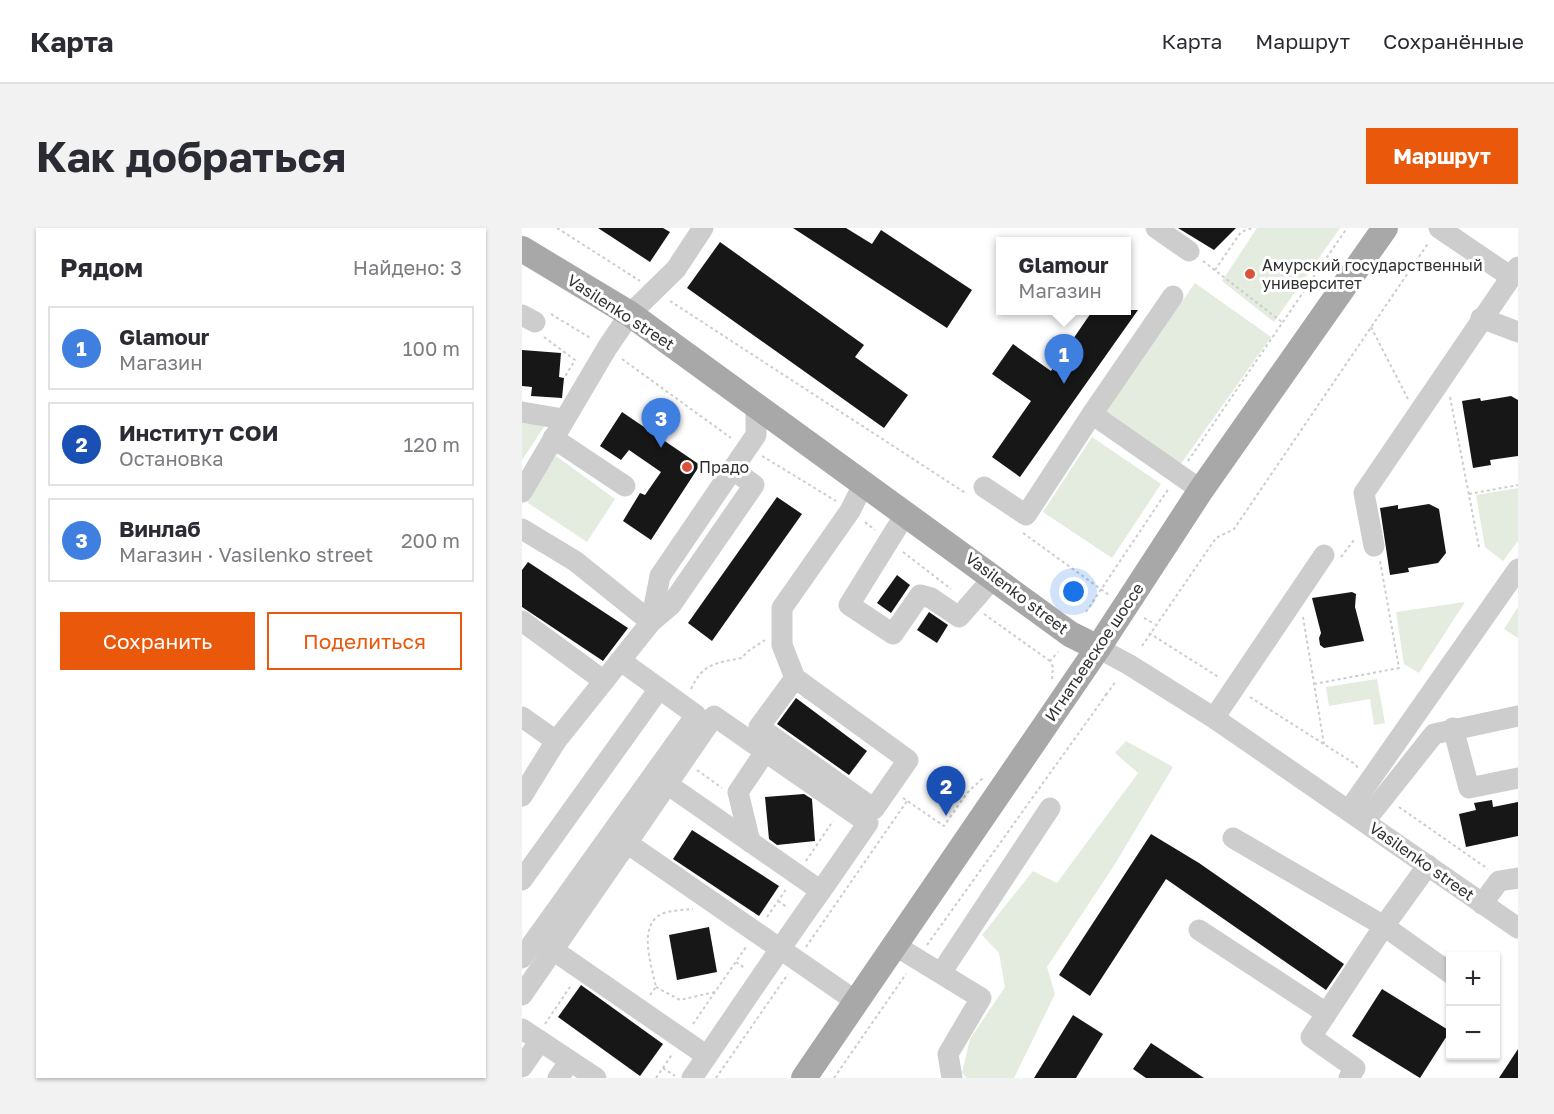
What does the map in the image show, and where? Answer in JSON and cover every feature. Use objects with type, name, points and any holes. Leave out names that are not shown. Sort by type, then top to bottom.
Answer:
[{"type":"main road","name":"Игнатьевское шоссе","points":[[804,1078],[857,1002],[906,952],[1201,490],[1385,228]]},
{"type":"main road","name":"Vasilenko street","points":[[522,249],[630,314],[1071,634],[1098,648]]},
{"type":"street","points":[[522,492],[563,419],[630,314],[676,269],[703,228]]},
{"type":"street","points":[[1156,228],[1189,251]]},
{"type":"street","points":[[1377,552],[1364,493],[1514,272],[1435,233]]},
{"type":"street","points":[[979,493],[1026,514],[1173,296]]},
{"type":"street","points":[[1482,318],[1518,332]]},
{"type":"street","points":[[522,796],[556,741],[651,622],[660,576],[756,435],[756,407]]},
{"type":"street","points":[[522,411],[563,419]]},
{"type":"street","points":[[1092,414],[1201,490]]},
{"type":"street","points":[[553,438],[625,486]]},
{"type":"street","points":[[795,678],[759,727],[874,809],[909,760],[795,678],[782,645],[782,608],[850,511],[864,483]]},
{"type":"street","points":[[906,513],[849,605],[893,634],[920,595],[931,598],[959,617],[972,605],[994,576]]},
{"type":"street","points":[[522,529],[575,561],[651,622]]},
{"type":"street","points":[[1214,718],[1234,687],[1330,560]]},
{"type":"street","points":[[1357,815],[1376,790],[1518,569]]},
{"type":"street","points":[[522,621],[604,681]]},
{"type":"street","name":"Vasilenko street","points":[[1098,648],[1128,664],[1214,718],[1518,928]]},
{"type":"street","points":[[522,958],[696,716],[621,661]]},
{"type":"street","points":[[522,880],[659,688]]},
{"type":"street","points":[[522,995],[714,716],[867,823],[821,891],[789,955],[707,1056],[692,1078]]},
{"type":"street","points":[[1376,790],[1434,734],[1453,728],[1518,716]]},
{"type":"street","points":[[522,717],[556,741]]},
{"type":"street","points":[[1453,728],[1469,788],[1518,778]]},
{"type":"street","points":[[750,842],[738,792],[765,752]]},
{"type":"street","points":[[667,784],[821,891]]},
{"type":"street","points":[[941,973],[1050,808]]},
{"type":"street","points":[[1233,838],[1384,926],[1446,970]]},
{"type":"street","points":[[627,843],[857,1002]]},
{"type":"street","points":[[1349,1078],[1355,1068],[1311,1037],[1384,926],[1428,865]]},
{"type":"street","points":[[1482,904],[1499,881],[1511,879]]},
{"type":"street","points":[[1198,930],[1326,1013]]},
{"type":"street","points":[[553,950],[707,1056]]},
{"type":"street","points":[[906,952],[981,998],[948,1054],[952,1078]]},
{"type":"street","points":[[522,1067],[533,1036],[596,1078]]},
{"type":"street","points":[[558,1078],[570,1061]]},
{"type":"path","points":[[557,228],[979,493]]},
{"type":"path","points":[[1238,228],[1241,232]]},
{"type":"path","points":[[1215,270],[1241,232],[1252,228]]},
{"type":"path","points":[[1086,612],[1347,228]]},
{"type":"path","points":[[1142,646],[1216,538],[1234,529],[1435,233]]},
{"type":"path","points":[[1189,251],[1282,322]]},
{"type":"path","points":[[537,321],[607,348],[746,448],[850,511],[972,605],[1050,661],[1053,668],[1052,680]]},
{"type":"path","points":[[537,321],[576,360],[564,378]]},
{"type":"path","points":[[1371,327],[1416,415]]},
{"type":"path","points":[[1444,407],[1450,397],[1479,547]]},
{"type":"path","points":[[1468,494],[1518,485]]},
{"type":"path","points":[[1330,560],[1368,519]]},
{"type":"path","points":[[1019,530],[1111,596]]},
{"type":"path","points":[[1314,684],[1399,668],[1377,552]]},
{"type":"path","points":[[1302,613],[1324,744]]},
{"type":"path","points":[[1144,618],[1155,624]]},
{"type":"path","points":[[1149,633],[1355,764],[1376,790],[1511,879]]},
{"type":"path","points":[[696,716],[690,691],[698,675],[711,664],[742,658],[765,640],[782,636]]},
{"type":"path","points":[[1050,661],[1058,652]]},
{"type":"path","points":[[1053,668],[1059,669]]},
{"type":"path","points":[[834,1078],[906,952],[1116,681]]},
{"type":"path","points":[[1103,693],[1107,695]]},
{"type":"path","points":[[683,761],[740,800]]},
{"type":"path","points":[[889,789],[944,826],[967,793],[987,774]]},
{"type":"path","points":[[716,1078],[789,955],[907,801]]},
{"type":"path","points":[[639,1009],[656,987],[647,936],[652,923],[665,913],[718,906]]},
{"type":"path","points":[[533,1036],[582,970]]},
{"type":"path","points":[[656,987],[680,1000],[715,992]]},
{"type":"path","points":[[663,1068],[678,1078]]},
{"type":"shaded area","points":[[1257,228],[1340,228],[1274,322],[1222,281]]},
{"type":"shaded area","points":[[1195,283],[1271,337],[1178,468],[1103,413]]},
{"type":"shaded area","points":[[522,423],[546,424],[522,460]]},
{"type":"shaded area","points":[[1092,437],[1161,484],[1112,558],[1043,512]]},
{"type":"shaded area","points":[[556,456],[615,499],[587,542],[525,501]]},
{"type":"shaded area","points":[[1518,488],[1518,541],[1503,561],[1485,547],[1476,495]]},
{"type":"shaded area","points":[[1465,602],[1419,673],[1404,664],[1396,612]]},
{"type":"shaded area","points":[[1518,607],[1518,638],[1504,629]]},
{"type":"shaded area","points":[[1377,679],[1385,723],[1374,725],[1370,699],[1329,706],[1326,687]]},
{"type":"shaded area","points":[[1126,741],[1173,767],[1115,864],[1047,967],[1055,994],[1014,1078],[967,1078],[962,1073],[970,1039],[1005,987],[999,953],[982,935],[1033,871],[1057,883],[1138,773],[1115,753]]},
{"type":"building","points":[[598,228],[663,228],[670,232],[650,262]]},
{"type":"building","points":[[793,228],[846,228],[872,244],[881,230],[972,290],[947,328]]},
{"type":"building","points":[[1178,228],[1236,228],[1214,250]]},
{"type":"building","points":[[720,242],[864,345],[855,357],[908,395],[884,428],[687,288]]},
{"type":"building","points":[[1131,310],[1138,310],[1020,477],[992,457],[1031,401],[992,374],[1013,344],[1051,371],[1090,315],[1131,315]]},
{"type":"building","points":[[522,350],[561,353],[559,377],[564,378],[562,398],[531,396],[532,387],[522,386]]},
{"type":"building","points":[[1511,396],[1518,400],[1518,456],[1490,460],[1491,465],[1473,468],[1462,401],[1480,398],[1481,401]]},
{"type":"building","points":[[622,412],[700,465],[651,540],[623,521],[640,493],[645,495],[661,472],[629,450],[621,460],[600,446]]},
{"type":"building","points":[[777,497],[802,514],[712,641],[688,623]]},
{"type":"building","points":[[1429,504],[1439,509],[1446,553],[1438,563],[1408,568],[1409,572],[1390,575],[1380,508],[1398,505],[1398,509]]},
{"type":"building","points":[[528,562],[628,628],[603,661],[522,607],[522,570]]},
{"type":"building","points":[[897,575],[910,585],[891,613],[877,603]]},
{"type":"building","points":[[1352,592],[1356,594],[1355,607],[1364,641],[1324,648],[1320,645],[1321,633],[1312,598]]},
{"type":"building","points":[[929,612],[948,625],[937,643],[917,630]]},
{"type":"building","points":[[796,698],[867,751],[849,775],[777,724]]},
{"type":"building","points":[[804,794],[812,799],[815,841],[777,845],[769,839],[765,797]]},
{"type":"building","points":[[1492,800],[1493,807],[1518,802],[1518,836],[1466,847],[1459,814],[1476,810],[1474,803]]},
{"type":"building","points":[[692,830],[779,886],[759,916],[673,859]]},
{"type":"building","points":[[1151,834],[1199,863],[1344,964],[1326,990],[1166,879],[1090,996],[1059,975]]},
{"type":"building","points":[[709,927],[717,972],[677,980],[669,935]]},
{"type":"building","points":[[581,985],[663,1044],[640,1076],[558,1017]]},
{"type":"building","points":[[1382,989],[1446,1029],[1446,1037],[1420,1078],[1352,1036]]},
{"type":"building","points":[[1073,1015],[1103,1034],[1076,1078],[1034,1078]]},
{"type":"building","points":[[1151,1043],[1204,1078],[1146,1078],[1133,1069]]},
{"type":"building","points":[[1518,1049],[1518,1078],[1499,1078]]},
{"type":"place","name":"Амурский государственный университет","points":[[1250,274]]},
{"type":"place","name":"Glamour","points":[[1064,384]]},
{"type":"place","name":"Винлаб","points":[[661,448]]},
{"type":"place","name":"Прадо","points":[[687,467]]},
{"type":"place","name":"Институт СОИ","points":[[946,816]]}]
